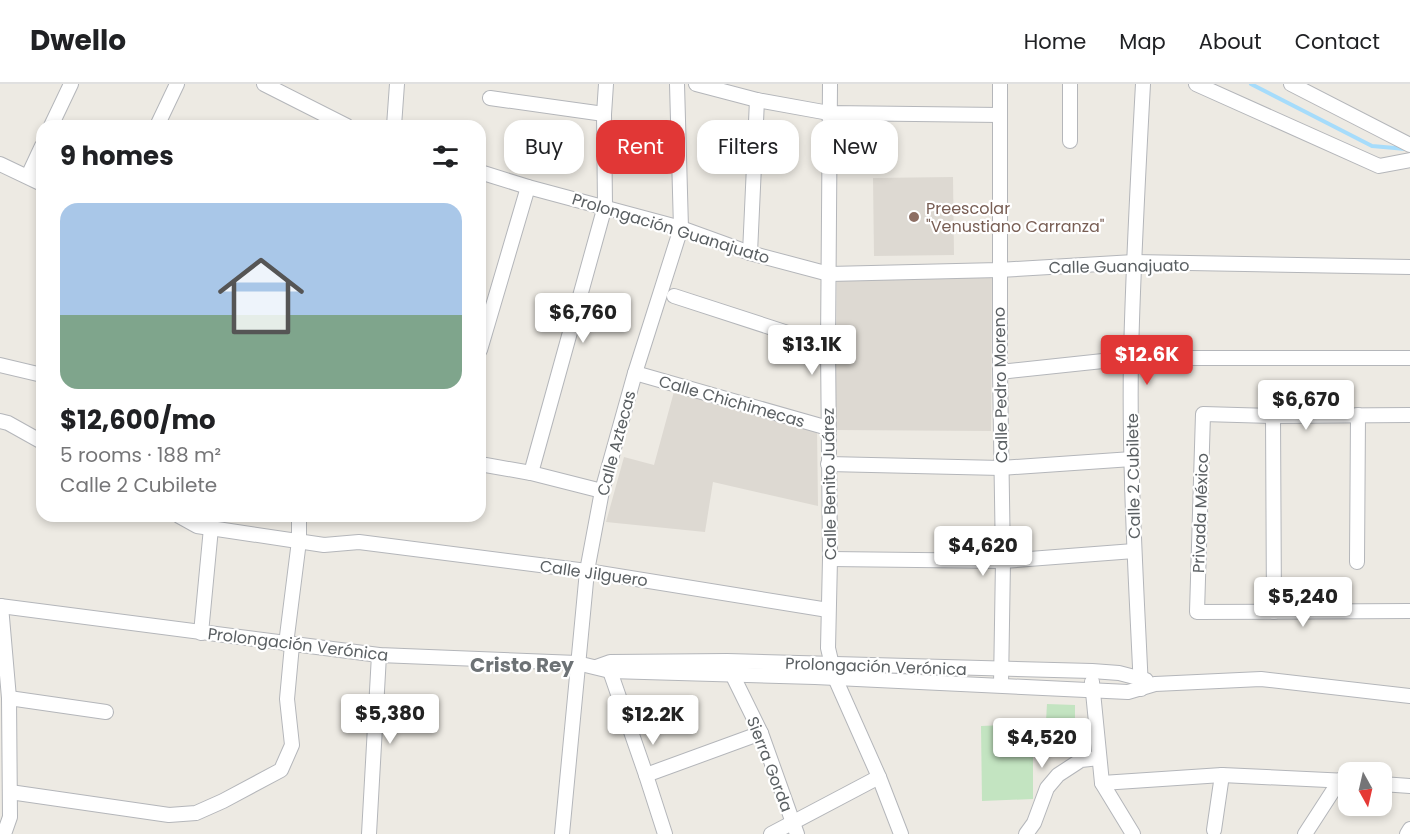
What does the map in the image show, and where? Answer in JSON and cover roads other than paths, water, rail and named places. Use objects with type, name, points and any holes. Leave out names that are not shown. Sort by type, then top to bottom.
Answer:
[{"type":"street","points":[[54,120],[71,84]]},
{"type":"street","points":[[160,120],[177,84]]},
{"type":"street","points":[[264,84],[335,120]]},
{"type":"street","points":[[394,120],[397,84]]},
{"type":"street","points":[[531,473],[605,206],[606,84]]},
{"type":"street","name":"Calle Aztecas","points":[[562,834],[587,571],[602,491],[635,373],[681,228],[677,84]]},
{"type":"street","points":[[696,84],[733,89],[757,100],[829,113],[1000,115]]},
{"type":"street","name":"Calle Benito Juárez","points":[[830,84],[828,648],[833,671],[901,834]]},
{"type":"street","name":"Calle Pedro Moreno","points":[[1000,84],[999,270],[1003,561],[1001,685]]},
{"type":"street","points":[[1070,84],[1070,141]]},
{"type":"street","name":"Calle 2 Cubilete","points":[[1141,683],[1134,551],[1131,358],[1143,84]]},
{"type":"street","points":[[1196,84],[1378,166],[1410,160]]},
{"type":"street","points":[[1290,84],[1410,144]]},
{"type":"street","points":[[490,98],[604,114]]},
{"type":"street","points":[[750,253],[757,100]]},
{"type":"street","points":[[28,176],[36,159]]},
{"type":"street","points":[[0,164],[36,181]]},
{"type":"street","name":"Prolongación Guanajuato","points":[[486,174],[681,228],[750,253],[829,274]]},
{"type":"street","points":[[486,330],[528,187]]},
{"type":"street","name":"Calle Guanajuato","points":[[829,274],[999,270],[1134,262],[1410,267]]},
{"type":"street","points":[[674,296],[828,346]]},
{"type":"street","points":[[1000,372],[1131,358],[1410,358]]},
{"type":"street","points":[[0,365],[36,374]]},
{"type":"street","name":"Calle Chichimecas","points":[[635,373],[828,428]]},
{"type":"street","name":"Privada México","points":[[1272,416],[1203,414],[1197,612],[1274,612]]},
{"type":"street","points":[[1357,561],[1358,415]]},
{"type":"street","points":[[1410,415],[1272,416],[1274,612],[1410,610]]},
{"type":"street","points":[[0,421],[36,438]]},
{"type":"street","points":[[828,464],[1001,468],[1132,459]]},
{"type":"street","points":[[486,465],[531,473],[602,491]]},
{"type":"street","points":[[190,522],[197,526],[299,542]]},
{"type":"street","points":[[10,792],[169,815],[196,813],[281,770],[292,745],[287,699],[299,522]]},
{"type":"street","points":[[201,633],[212,528]]},
{"type":"street","name":"Calle Jilguero","points":[[299,542],[324,545],[359,542],[587,571],[828,610]]},
{"type":"street","points":[[830,559],[1003,561],[1134,551]]},
{"type":"street","points":[[1,606],[9,698],[5,741],[10,817],[4,834]]},
{"type":"street","name":"Prolongación Verónica","points":[[1,606],[379,655],[577,663],[596,667],[729,667],[833,671],[1001,685],[1128,692],[1141,683]]},
{"type":"street","points":[[369,834],[379,655]]},
{"type":"street","points":[[610,667],[665,834]]},
{"type":"street","name":"Sierra Gorda","points":[[729,667],[761,733],[795,829]]},
{"type":"street","name":"Prolongación Verónica","points":[[833,671],[1001,669],[1092,671],[1119,673],[1141,683],[1261,679],[1410,696]]},
{"type":"street","points":[[1092,671],[1102,783],[1133,834]]},
{"type":"street","points":[[9,698],[106,712]]},
{"type":"street","points":[[646,775],[761,733]]},
{"type":"street","points":[[1026,834],[1034,824],[1047,788],[1058,775],[1081,760],[1099,758]]},
{"type":"street","points":[[1102,783],[1222,775],[1338,781]]},
{"type":"street","points":[[1214,830],[1222,775]]},
{"type":"street","points":[[771,834],[795,829],[879,777]]},
{"type":"street","points":[[1392,784],[1410,786]]},
{"type":"street","points":[[1305,834],[1338,789]]},
{"type":"street","points":[[1407,834],[1410,829]]},
{"type":"waterway","points":[[1251,84],[1372,146],[1406,149]]},
{"type":"place","name":"Preescolar \"Venustiano Carranza\"","points":[[914,217]]},
{"type":"district","name":"Cristo Rey","points":[[522,665]]}]
